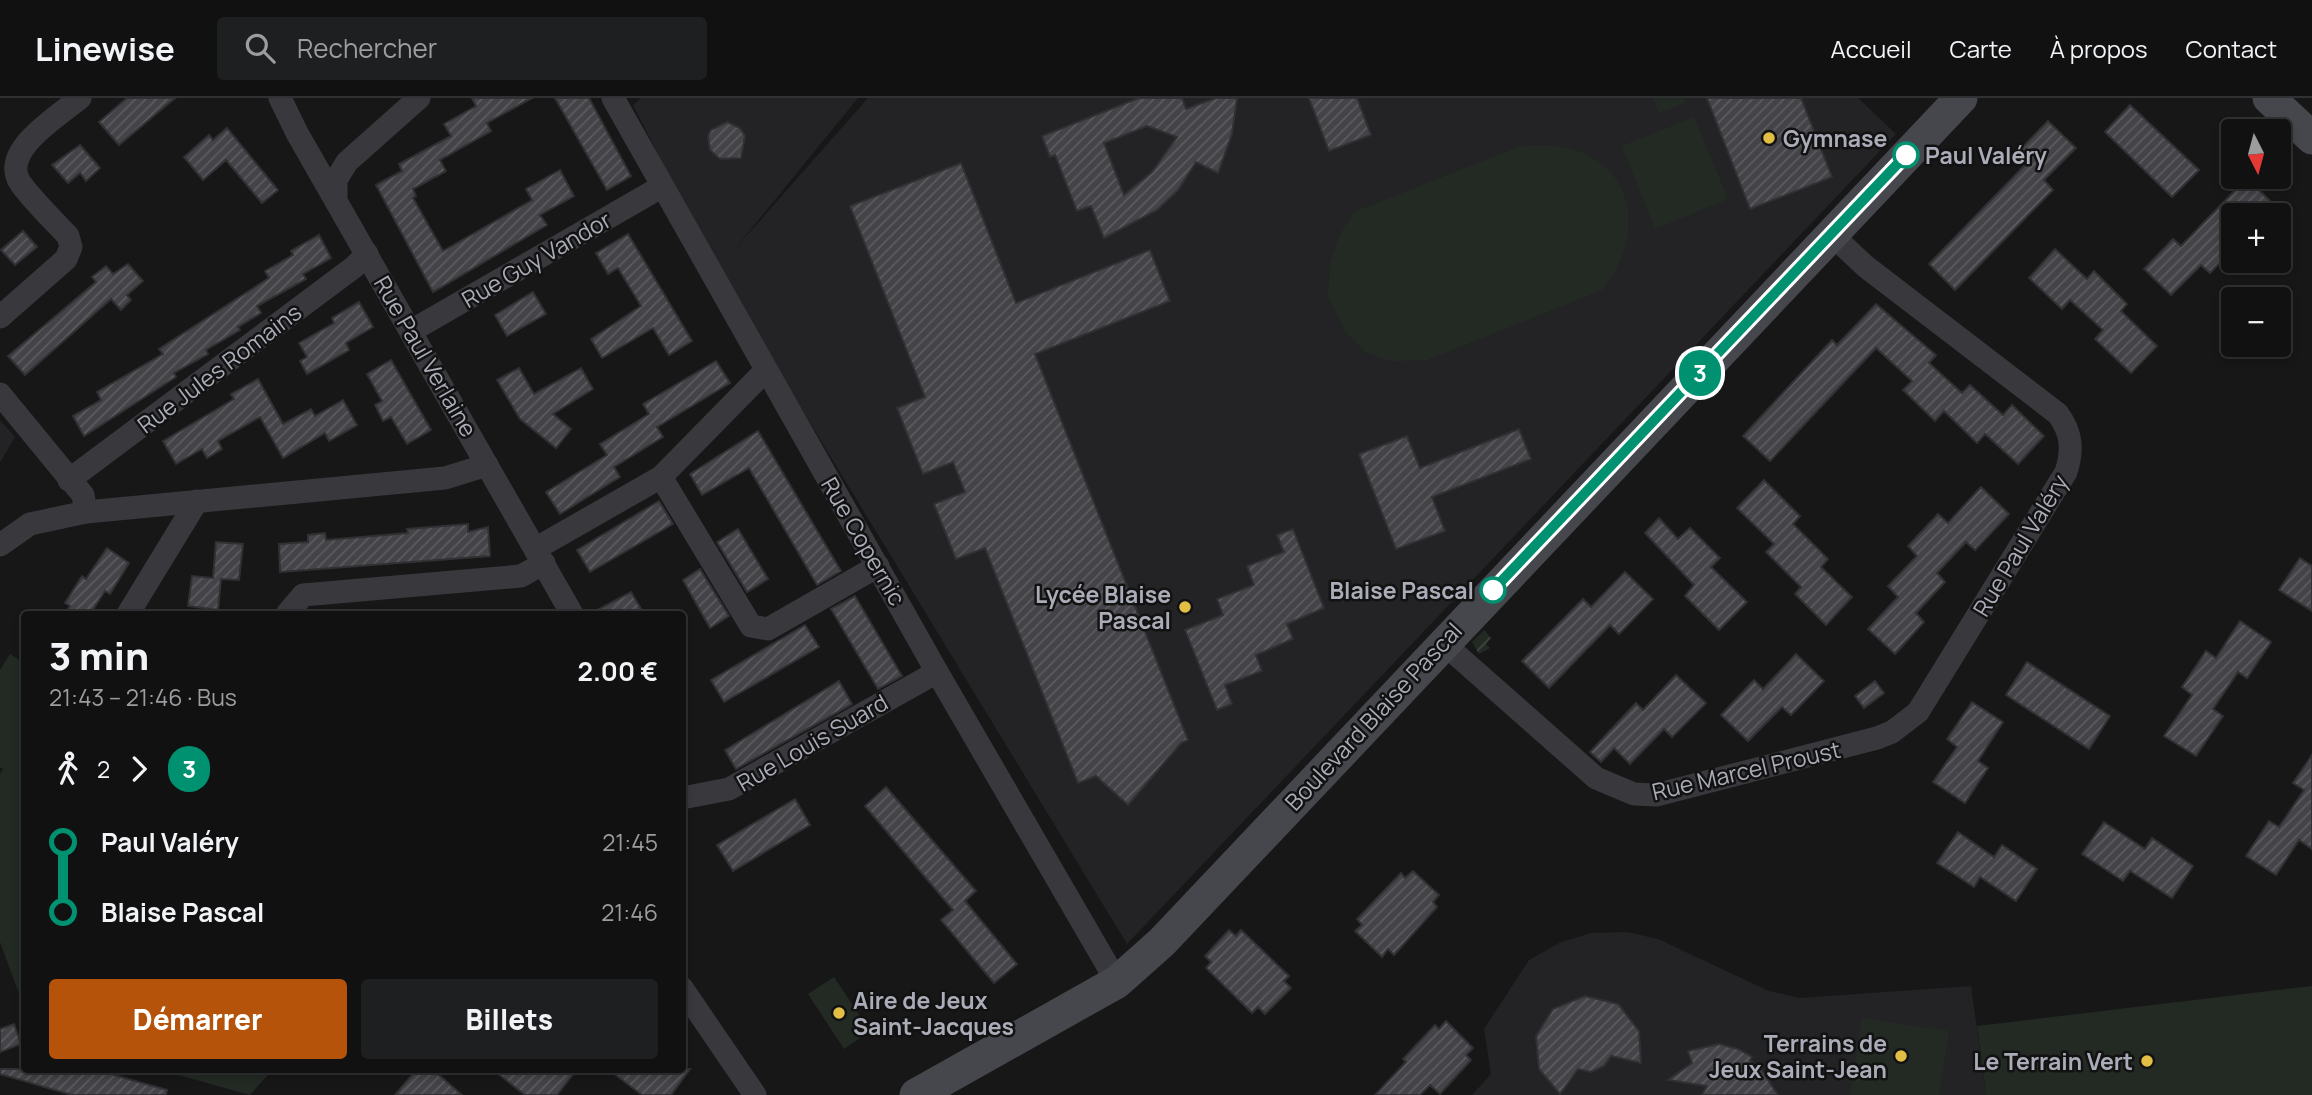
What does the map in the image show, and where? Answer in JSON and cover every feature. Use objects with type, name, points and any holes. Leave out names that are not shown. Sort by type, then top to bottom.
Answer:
[{"type":"street","points":[[0,317],[66,259],[71,247],[68,236],[18,178],[16,160],[21,148],[80,98]]},
{"type":"street","name":"Rue Paul Verlaine","points":[[280,98],[297,134],[336,196],[570,611]]},
{"type":"street","points":[[336,196],[336,180],[347,162],[419,98]]},
{"type":"street","name":"Rue Copernic","points":[[613,98],[937,672],[1117,982]]},
{"type":"street","name":"Boulevard Blaise Pascal","points":[[916,1095],[1117,982],[1162,942],[1443,642],[1961,98]]},
{"type":"street","points":[[2269,98],[2312,138]]},
{"type":"street","name":"Rue Guy Vandor","points":[[411,331],[661,187]]},
{"type":"street","name":"Rue Paul Valéry","points":[[1831,234],[1865,266],[2058,414],[2070,436],[2072,454],[2059,484],[1918,712],[1892,732]]},
{"type":"street","name":"Rue Jules Romains","points":[[69,480],[333,283],[367,254]]},
{"type":"street","points":[[290,611],[303,595],[521,576],[539,556],[661,477],[766,370]]},
{"type":"street","points":[[0,394],[83,495],[86,512]]},
{"type":"street","points":[[0,545],[30,524],[86,512],[445,478],[487,465]]},
{"type":"street","points":[[661,477],[751,626],[760,630],[768,629],[878,566]]},
{"type":"street","points":[[130,611],[197,501]]},
{"type":"street","name":"Rue Marcel Proust","points":[[1443,642],[1596,778],[1634,794],[1656,795],[1892,732]]},
{"type":"street","name":"Rue Louis Suard","points":[[686,797],[729,789],[937,672]]},
{"type":"street","points":[[686,994],[755,1095]]},
{"type":"shaded area","name":"Lycée Blaise Pascal","points":[[641,98],[858,98],[734,250],[868,98],[1858,98],[1896,134],[1127,944],[717,270],[633,105]]},
{"type":"shaded area","points":[[1653,98],[1684,98],[1686,102],[1659,113]]},
{"type":"shaded area","points":[[1694,117],[1728,199],[1655,229],[1622,146]]},
{"type":"shaded area","points":[[1521,146],[1574,149],[1601,164],[1615,178],[1624,195],[1628,233],[1623,253],[1602,290],[1427,360],[1391,361],[1367,353],[1344,330],[1328,296],[1330,263],[1340,234],[1354,212]]},
{"type":"shaded area","points":[[0,420],[15,437],[0,463]]},
{"type":"shaded area","points":[[1484,630],[1491,638],[1486,644],[1490,648],[1479,654],[1472,642]]},
{"type":"shaded area","points":[[10,654],[21,661],[21,999],[0,942],[0,774],[3,769],[0,767],[0,670]]},
{"type":"shaded area","points":[[1627,932],[1658,939],[1769,991],[1799,998],[1971,986],[1986,1095],[1472,1095],[1491,1074],[1484,1029],[1529,960],[1559,943],[1591,933]]},
{"type":"shaded area","name":"Aire de Jeux Saint-Jacques","points":[[834,977],[870,1031],[844,1049],[808,994]]},
{"type":"shaded area","name":"Le Terrain Vert","points":[[2312,986],[2312,1095],[1986,1095],[1977,1026]]},
{"type":"shaded area","name":"Terrains de Jeux Saint-Jean","points":[[1862,1018],[1949,1031],[1939,1095],[1850,1095]]},
{"type":"shaded area","points":[[171,1073],[269,1073],[250,1095]]},
{"type":"building","points":[[127,98],[175,98],[119,145],[99,122]]},
{"type":"building","points":[[472,98],[532,98],[487,123],[491,131],[440,160],[446,171],[413,189],[416,196],[413,198],[443,251],[532,200],[526,189],[560,170],[574,196],[540,215],[547,225],[433,292],[376,185],[402,171],[399,164],[451,136],[444,124],[476,106]]},
{"type":"building","points":[[555,98],[589,98],[631,176],[607,190]]},
{"type":"building","points":[[1139,98],[1182,98],[1186,109],[1216,98],[1237,98],[1232,134],[1218,173],[1196,162],[1178,190],[1157,210],[1104,238],[1091,206],[1077,211],[1055,155],[1050,157],[1042,136]],"holes":[[[1147,126],[1177,137],[1152,172],[1124,195],[1104,143]]]},
{"type":"building","points":[[1309,98],[1357,98],[1371,135],[1329,151]]},
{"type":"building","name":"Gymnase","points":[[1707,98],[1801,98],[1832,177],[1750,209]]},
{"type":"building","points":[[2130,105],[2199,170],[2172,197],[2105,132]]},
{"type":"building","points":[[2048,121],[2076,148],[2044,180],[2053,190],[1955,290],[1929,264],[2027,163],[2017,153]]},
{"type":"building","points":[[727,122],[740,128],[745,136],[741,158],[720,159],[710,150],[708,136],[711,130]]},
{"type":"building","points":[[227,128],[278,190],[262,203],[226,160],[203,180],[184,157],[209,135],[213,140]]},
{"type":"building","points":[[80,145],[100,168],[86,181],[80,173],[68,183],[52,165]]},
{"type":"building","points":[[961,163],[1016,303],[1150,250],[1170,301],[1035,354],[1188,740],[1181,743],[1128,805],[1096,776],[1078,783],[985,548],[956,559],[934,504],[965,492],[953,462],[923,474],[897,408],[925,397],[850,206]]},
{"type":"building","points":[[2236,189],[2258,189],[2272,203],[2223,203]]},
{"type":"building","points":[[2221,205],[2221,262],[2210,273],[2201,265],[2171,295],[2144,269],[2173,239],[2181,246]]},
{"type":"building","points":[[23,231],[37,247],[15,265],[1,250]]},
{"type":"building","points":[[628,234],[692,341],[669,355],[653,328],[602,358],[591,339],[641,306],[618,268],[608,274],[596,253]]},
{"type":"building","points":[[319,235],[331,258],[303,274],[306,279],[257,306],[261,313],[238,327],[240,330],[206,350],[208,354],[174,373],[176,377],[84,436],[73,416],[101,400],[97,392],[163,354],[159,349],[269,278],[265,271],[293,255],[291,251]]},
{"type":"building","points":[[2055,249],[2087,279],[2094,271],[2127,304],[2121,311],[2157,346],[2131,373],[2095,339],[2103,330],[2070,300],[2062,309],[2029,278]]},
{"type":"building","points":[[128,264],[143,281],[127,295],[131,300],[121,310],[111,299],[25,375],[8,356],[96,282],[92,277],[106,266],[113,274]]},
{"type":"building","points":[[533,292],[546,314],[507,336],[495,315]]},
{"type":"building","points":[[359,302],[373,327],[346,343],[349,350],[307,374],[300,361],[307,357],[299,343],[334,323],[332,318]]},
{"type":"building","points":[[1876,304],[1936,355],[1929,363],[1962,393],[1970,385],[2003,415],[2012,405],[2044,436],[2018,464],[1985,434],[1977,443],[1944,411],[1935,421],[1903,390],[1912,381],[1876,348],[1770,461],[1743,436],[1832,340],[1837,345]]},
{"type":"building","points":[[391,360],[431,430],[407,444],[391,417],[383,421],[375,405],[382,401],[367,374]]},
{"type":"building","points":[[716,361],[730,383],[657,427],[663,437],[614,467],[620,477],[560,514],[546,492],[607,455],[600,444],[649,414],[643,404]]},
{"type":"building","points":[[519,368],[534,394],[581,368],[593,389],[553,414],[571,429],[556,448],[520,419],[497,380]]},
{"type":"building","points":[[258,379],[283,424],[311,409],[315,416],[343,400],[357,425],[329,441],[325,433],[283,458],[260,417],[218,441],[222,449],[207,458],[202,449],[176,464],[163,441],[234,399],[231,394]]},
{"type":"building","points":[[1519,429],[1531,459],[1432,497],[1445,531],[1396,549],[1359,454],[1407,436],[1420,468]]},
{"type":"building","points":[[758,431],[841,571],[817,585],[749,468],[702,495],[690,474]]},
{"type":"building","points":[[1764,480],[1800,516],[1793,524],[1828,559],[1821,567],[1852,597],[1826,625],[1795,594],[1801,587],[1766,552],[1774,544],[1737,508]]},
{"type":"building","points":[[1981,487],[2009,514],[1975,550],[1966,542],[1937,573],[1945,582],[1916,613],[1924,622],[1895,654],[1868,629],[1898,597],[1888,586],[1917,556],[1908,546],[1938,514],[1948,523]]},
{"type":"building","points":[[659,501],[673,524],[590,572],[577,550]]},
{"type":"building","points":[[1659,518],[1678,539],[1690,528],[1720,558],[1711,567],[1747,602],[1719,630],[1685,596],[1694,585],[1645,533]]},
{"type":"building","points":[[468,524],[468,532],[488,527],[490,556],[280,572],[279,544],[308,542],[308,535],[325,533],[326,540],[408,533],[407,529]]},
{"type":"building","points":[[738,529],[768,579],[747,592],[717,542]]},
{"type":"building","points":[[1293,529],[1324,608],[1287,624],[1293,639],[1256,655],[1262,671],[1225,685],[1232,704],[1217,710],[1185,630],[1223,615],[1217,599],[1254,585],[1247,566],[1284,552],[1277,535]]},
{"type":"building","points":[[216,542],[243,544],[239,580],[221,579],[218,610],[188,606],[192,576],[213,578]]},
{"type":"building","points":[[107,548],[129,563],[110,594],[105,591],[92,611],[66,611],[70,606],[65,603],[82,576],[86,579]]},
{"type":"building","points":[[2300,558],[2312,566],[2312,611],[2279,590]]},
{"type":"building","points":[[700,569],[729,616],[710,628],[683,580]]},
{"type":"building","points":[[1625,572],[1653,599],[1619,634],[1610,625],[1549,688],[1522,661],[1583,599],[1591,607]]},
{"type":"building","points":[[631,592],[642,611],[596,611]]},
{"type":"building","points":[[855,596],[902,676],[878,689],[831,609]]},
{"type":"building","points":[[2240,621],[2271,642],[2247,678],[2238,672],[2213,709],[2223,716],[2196,756],[2164,736],[2192,695],[2182,687],[2206,651],[2216,658]]},
{"type":"building","points":[[805,625],[819,647],[724,702],[711,680]]},
{"type":"building","points":[[1796,654],[1824,681],[1791,715],[1782,707],[1748,741],[1721,715],[1754,680],[1763,689]]},
{"type":"building","points":[[2027,662],[2110,716],[2089,749],[2006,695]]},
{"type":"building","points":[[1676,675],[1706,703],[1672,737],[1664,729],[1630,764],[1614,748],[1601,762],[1590,752],[1636,703],[1643,710]]},
{"type":"building","points":[[839,681],[852,704],[736,769],[725,750]]},
{"type":"building","points":[[1875,681],[1884,693],[1864,708],[1855,696]]},
{"type":"building","points":[[1972,702],[2003,722],[1978,761],[1988,768],[1965,803],[1933,782],[1957,747],[1947,739]]},
{"type":"building","points":[[2312,755],[2312,849],[2299,840],[2276,875],[2246,856],[2269,821],[2279,827],[2304,790],[2293,783]]},
{"type":"building","points":[[886,787],[976,891],[965,901],[1017,964],[994,983],[941,920],[953,910],[865,806]]},
{"type":"building","points":[[795,799],[810,825],[733,871],[717,845]]},
{"type":"building","points":[[2104,822],[2145,849],[2152,838],[2193,866],[2172,898],[2130,871],[2123,881],[2082,854]]},
{"type":"building","points":[[1958,832],[1994,857],[2002,845],[2037,869],[2016,901],[1980,877],[1974,887],[1937,863]]},
{"type":"building","points":[[1413,871],[1439,895],[1433,902],[1437,907],[1394,955],[1388,949],[1382,957],[1355,931],[1362,925],[1357,919],[1401,873],[1405,878]]},
{"type":"building","points":[[1229,930],[1236,936],[1241,930],[1289,976],[1284,981],[1291,988],[1265,1014],[1258,1007],[1252,1013],[1206,968],[1211,962],[1205,956]]},
{"type":"building","points":[[1585,996],[1618,1004],[1639,1031],[1641,1063],[1611,1056],[1604,1066],[1591,1072],[1578,1069],[1560,1094],[1539,1069],[1536,1036],[1553,1009]]},
{"type":"building","points":[[1446,1021],[1473,1048],[1466,1055],[1471,1060],[1440,1094],[1430,1085],[1420,1095],[1375,1095],[1406,1062],[1403,1059],[1435,1025],[1439,1029]]},
{"type":"building","points":[[14,1024],[21,1044],[0,1052],[0,1029]]},
{"type":"building","points":[[1719,1044],[1738,1049],[1752,1057],[1750,1060],[1762,1071],[1778,1095],[1702,1095],[1707,1086],[1668,1080],[1692,1063],[1688,1051]]},
{"type":"building","points":[[0,1069],[21,1069],[21,1073],[107,1073],[167,1090],[166,1095],[72,1095],[0,1074]]},
{"type":"building","points":[[686,1069],[690,1069],[671,1095],[642,1095],[613,1073],[686,1073]]},
{"type":"building","points":[[414,1073],[437,1073],[462,1095],[395,1095]]},
{"type":"building","points":[[497,1073],[574,1073],[557,1095],[525,1095]]},
{"type":"bus line","name":"3","points":[[1493,590],[1906,155]]},
{"type":"place","name":"Gymnase","points":[[1769,138]]},
{"type":"place","name":"Paul Valéry","points":[[1906,155]]},
{"type":"place","name":"Blaise Pascal","points":[[1493,590]]},
{"type":"place","name":"Lycée Blaise Pascal","points":[[1185,607]]},
{"type":"place","name":"Aire de Jeux Saint-Jacques","points":[[839,1013]]},
{"type":"place","name":"Terrains de Jeux Saint-Jean","points":[[1901,1056]]},
{"type":"place","name":"Le Terrain Vert","points":[[2147,1061]]}]
